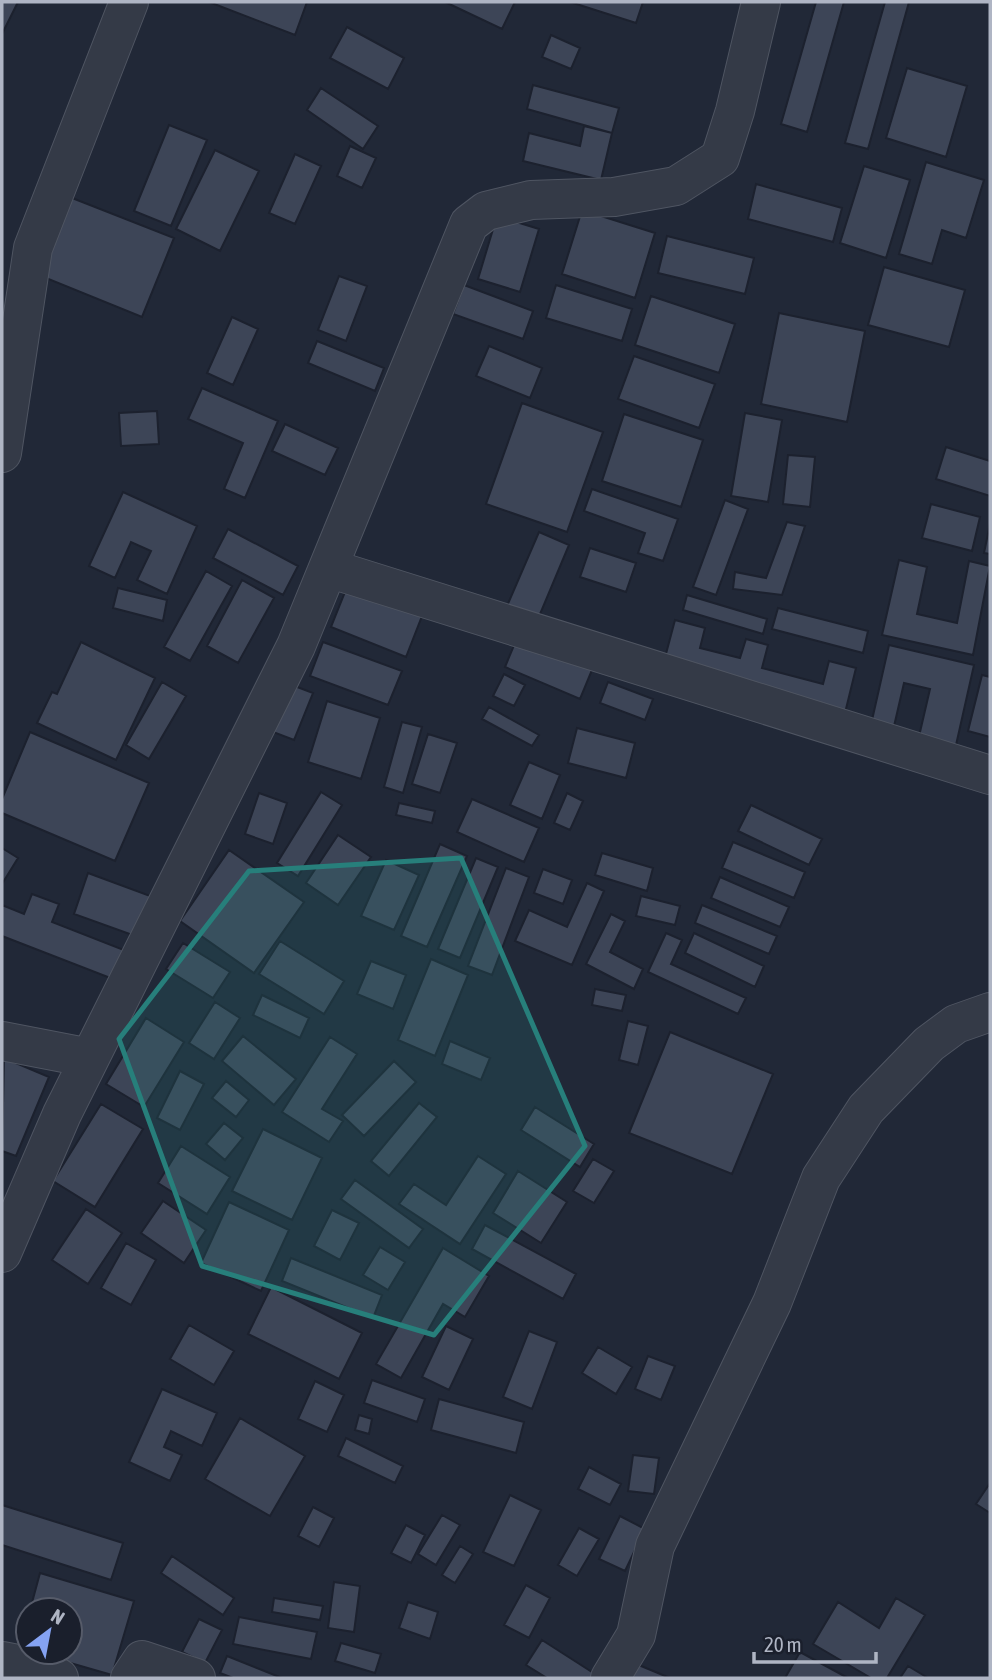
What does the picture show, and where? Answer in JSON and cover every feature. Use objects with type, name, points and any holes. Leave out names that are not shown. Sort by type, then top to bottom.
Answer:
[{"type":"street","points":[[2,1253],[90,1058],[296,646],[469,224],[486,211],[531,200],[614,197],[676,187],[720,159],[735,111],[761,2]]},
{"type":"street","points":[[2,453],[33,248],[125,4]]},
{"type":"street","points":[[328,568],[990,775]]},
{"type":"street","points":[[610,1678],[636,1635],[654,1546],[772,1303],[821,1178],[866,1110],[929,1044],[956,1024],[990,1012]]},
{"type":"street","points":[[2,1041],[90,1058]]},
{"type":"street","points":[[130,1678],[142,1660],[196,1678]]},
{"type":"street","points":[[2,1661],[43,1670],[59,1678]]},
{"type":"highlighted area","points":[[461,858],[585,1146],[434,1335],[202,1266],[119,1039],[249,871]]},
{"type":"building","points":[[2,2],[18,2],[2,34]]},
{"type":"building","points":[[209,2],[307,2],[295,35]]},
{"type":"building","points":[[445,2],[515,2],[502,29]]},
{"type":"building","points":[[570,2],[643,2],[636,23]]},
{"type":"building","points":[[816,2],[844,2],[807,132],[781,124]]},
{"type":"building","points":[[885,2],[909,2],[868,149],[845,143]]},
{"type":"building","points":[[347,27],[404,58],[388,89],[330,58]]},
{"type":"building","points":[[551,35],[580,48],[571,69],[542,57]]},
{"type":"building","points":[[907,68],[967,86],[946,157],[886,138]]},
{"type":"building","points":[[533,85],[619,108],[612,133],[527,109]]},
{"type":"building","points":[[321,88],[378,126],[363,149],[307,110]]},
{"type":"building","points":[[169,125],[207,140],[171,226],[134,211]]},
{"type":"building","points":[[584,126],[612,133],[601,180],[523,161],[529,133],[580,146]]},
{"type":"building","points":[[350,146],[376,158],[362,188],[337,176]]},
{"type":"building","points":[[215,150],[259,171],[220,251],[176,229]]},
{"type":"building","points":[[295,154],[321,166],[295,224],[269,213]]},
{"type":"building","points":[[926,162],[984,180],[966,238],[942,230],[932,264],[899,254]]},
{"type":"building","points":[[864,166],[910,180],[886,258],[840,243]]},
{"type":"building","points":[[756,184],[842,208],[833,242],[748,219]]},
{"type":"building","points":[[67,196],[174,238],[142,317],[36,274]]},
{"type":"building","points":[[582,210],[655,233],[635,298],[562,274]]},
{"type":"building","points":[[497,216],[539,229],[520,292],[478,279]]},
{"type":"building","points":[[667,236],[754,258],[745,294],[658,273]]},
{"type":"building","points":[[884,267],[965,290],[949,347],[868,325]]},
{"type":"building","points":[[339,276],[367,286],[346,341],[318,330]]},
{"type":"building","points":[[464,285],[533,311],[523,339],[453,314]]},
{"type":"building","points":[[556,285],[632,309],[622,341],[546,318]]},
{"type":"building","points":[[651,296],[735,324],[719,373],[635,345]]},
{"type":"building","points":[[779,313],[865,331],[847,422],[761,404]]},
{"type":"building","points":[[232,317],[258,329],[233,385],[207,373]]},
{"type":"building","points":[[317,341],[384,368],[375,391],[308,363]]},
{"type":"building","points":[[489,346],[542,368],[530,398],[476,376]]},
{"type":"building","points":[[634,356],[715,384],[699,428],[618,399]]},
{"type":"building","points":[[202,388],[278,421],[245,498],[224,489],[243,443],[188,419]]},
{"type":"building","points":[[522,403],[603,432],[567,532],[486,504]]},
{"type":"building","points":[[157,411],[159,444],[121,446],[119,413]]},
{"type":"building","points":[[745,413],[782,420],[768,502],[731,496]]},
{"type":"building","points":[[624,414],[703,440],[681,507],[602,481]]},
{"type":"building","points":[[285,424],[338,448],[325,475],[272,451]]},
{"type":"building","points":[[946,447],[990,461],[990,496],[936,479]]},
{"type":"building","points":[[788,455],[815,457],[810,507],[783,504]]},
{"type":"building","points":[[592,489],[678,519],[663,561],[638,553],[645,533],[584,511]]},
{"type":"building","points":[[123,492],[197,526],[167,594],[137,580],[151,551],[131,542],[115,578],[89,566]]},
{"type":"building","points":[[725,500],[748,509],[716,595],[693,587]]},
{"type":"building","points":[[931,504],[980,517],[972,551],[922,538]]},
{"type":"building","points":[[787,522],[805,526],[782,595],[733,589],[735,572],[766,578]]},
{"type":"building","points":[[990,524],[990,554],[984,553]]},
{"type":"building","points":[[228,529],[298,566],[283,595],[213,558]]},
{"type":"building","points":[[539,532],[569,545],[538,619],[507,606]]},
{"type":"building","points":[[590,548],[636,563],[626,592],[580,577]]},
{"type":"building","points":[[899,560],[927,567],[917,614],[957,623],[969,561],[990,566],[973,655],[882,635]]},
{"type":"building","points":[[206,571],[232,586],[190,661],[164,647]]},
{"type":"building","points":[[242,580],[274,598],[238,663],[207,646]]},
{"type":"building","points":[[347,587],[422,616],[406,657],[331,627]]},
{"type":"building","points":[[118,588],[167,600],[163,621],[113,608]]},
{"type":"building","points":[[687,595],[767,619],[763,634],[683,610]]},
{"type":"building","points":[[778,608],[868,631],[863,653],[772,629]]},
{"type":"building","points":[[675,620],[705,628],[700,648],[740,658],[746,639],[768,645],[762,668],[823,684],[829,661],[856,668],[845,713],[663,665]]},
{"type":"building","points":[[517,638],[592,670],[580,699],[505,667]]},
{"type":"building","points":[[81,642],[155,678],[116,760],[37,723],[52,692],[57,694]]},
{"type":"building","points":[[323,642],[402,671],[388,705],[310,676]]},
{"type":"building","points":[[889,645],[974,665],[954,754],[917,745],[930,689],[904,683],[892,735],[870,729]]},
{"type":"building","points":[[504,674],[525,685],[514,706],[493,696]]},
{"type":"building","points":[[982,675],[990,677],[990,737],[968,731]]},
{"type":"building","points":[[162,682],[186,696],[149,759],[126,745]]},
{"type":"building","points":[[608,682],[653,699],[645,720],[600,703]]},
{"type":"building","points":[[292,685],[313,693],[294,740],[273,732]]},
{"type":"building","points":[[327,701],[380,718],[361,779],[308,762]]},
{"type":"building","points":[[489,707],[539,735],[532,746],[482,719]]},
{"type":"building","points":[[402,722],[422,727],[403,793],[384,787]]},
{"type":"building","points":[[577,728],[635,743],[626,778],[568,763]]},
{"type":"building","points":[[30,732],[149,783],[115,861],[2,813],[2,799]]},
{"type":"building","points":[[428,734],[457,743],[440,793],[412,784]]},
{"type":"building","points":[[529,762],[560,775],[542,819],[510,805]]},
{"type":"building","points":[[321,792],[342,805],[298,876],[277,863]]},
{"type":"building","points":[[259,793],[287,803],[273,844],[245,834]]},
{"type":"building","points":[[567,793],[583,801],[570,830],[554,823]]},
{"type":"building","points":[[472,799],[539,828],[524,862],[457,832]]},
{"type":"building","points":[[399,803],[435,811],[432,823],[396,815]]},
{"type":"building","points":[[751,805],[822,839],[809,865],[738,831]]},
{"type":"building","points":[[338,835],[371,857],[338,905],[306,883]]},
{"type":"building","points":[[733,842],[805,872],[794,898],[722,868]]},
{"type":"building","points":[[440,844],[467,856],[427,947],[401,936]]},
{"type":"building","points":[[2,848],[18,858],[2,884]]},
{"type":"building","points":[[229,850],[304,902],[254,973],[180,921]]},
{"type":"building","points":[[602,853],[653,868],[647,891],[595,875]]},
{"type":"building","points":[[476,858],[498,867],[460,958],[438,949]]},
{"type":"building","points":[[386,860],[419,875],[394,930],[361,916]]},
{"type":"building","points":[[506,868],[529,877],[492,975],[468,966]]},
{"type":"building","points":[[543,869],[572,880],[563,904],[534,893]]},
{"type":"building","points":[[88,873],[153,897],[138,937],[74,914]]},
{"type":"building","points":[[720,877],[789,907],[780,927],[711,898]]},
{"type":"building","points":[[587,883],[604,891],[572,965],[515,941],[529,910],[567,927]]},
{"type":"building","points":[[32,894],[59,904],[52,922],[129,952],[118,981],[2,936],[2,905],[24,914]]},
{"type":"building","points":[[641,896],[680,906],[675,925],[636,916]]},
{"type":"building","points":[[702,905],[777,936],[769,954],[695,923]]},
{"type":"building","points":[[611,914],[625,921],[610,952],[643,969],[634,989],[586,964]]},
{"type":"building","points":[[666,933],[682,940],[671,964],[746,998],[738,1014],[648,972]]},
{"type":"building","points":[[694,933],[764,966],[755,987],[685,953]]},
{"type":"building","points":[[280,941],[344,981],[324,1014],[259,974]]},
{"type":"building","points":[[183,943],[230,972],[213,998],[166,969]]},
{"type":"building","points":[[431,959],[468,975],[435,1056],[398,1040]]},
{"type":"building","points":[[371,961],[406,975],[393,1009],[357,994]]},
{"type":"building","points":[[595,989],[626,995],[622,1011],[592,1005]]},
{"type":"building","points":[[262,995],[309,1018],[300,1038],[253,1015]]},
{"type":"building","points":[[215,1002],[240,1018],[214,1059],[189,1043]]},
{"type":"building","points":[[146,1018],[184,1042],[144,1107],[106,1084]]},
{"type":"building","points":[[628,1021],[648,1026],[638,1065],[619,1060]]},
{"type":"building","points":[[670,1032],[773,1074],[732,1174],[629,1133]]},
{"type":"building","points":[[243,1036],[296,1079],[274,1105],[222,1061]]},
{"type":"building","points":[[330,1037],[357,1054],[322,1109],[343,1121],[329,1142],[282,1112]]},
{"type":"building","points":[[450,1041],[490,1058],[481,1080],[442,1064]]},
{"type":"building","points":[[4,1058],[49,1077],[16,1156],[2,1151]]},
{"type":"building","points":[[394,1061],[416,1082],[364,1136],[342,1115]]},
{"type":"building","points":[[180,1071],[204,1084],[180,1130],[157,1118]]},
{"type":"building","points":[[226,1081],[249,1100],[236,1117],[212,1098]]},
{"type":"building","points":[[419,1103],[437,1117],[389,1176],[371,1161]]},
{"type":"building","points":[[101,1104],[143,1129],[95,1207],[53,1181]]},
{"type":"building","points":[[535,1107],[594,1144],[580,1167],[521,1130]]},
{"type":"building","points":[[224,1123],[243,1138],[225,1160],[206,1144]]},
{"type":"building","points":[[263,1129],[322,1158],[292,1220],[232,1191]]},
{"type":"building","points":[[181,1146],[230,1177],[207,1214],[158,1183]]},
{"type":"building","points":[[478,1156],[506,1174],[460,1244],[399,1204],[414,1184],[446,1205]]},
{"type":"building","points":[[593,1159],[614,1171],[594,1203],[573,1191]]},
{"type":"building","points":[[518,1171],[567,1202],[541,1243],[493,1213]]},
{"type":"building","points":[[355,1180],[423,1229],[409,1248],[341,1199]]},
{"type":"building","points":[[163,1201],[206,1230],[184,1263],[141,1233]]},
{"type":"building","points":[[229,1202],[289,1230],[261,1291],[201,1263]]},
{"type":"building","points":[[86,1209],[122,1233],[88,1284],[52,1260]]},
{"type":"building","points":[[332,1210],[359,1223],[340,1260],[314,1246]]},
{"type":"building","points":[[485,1225],[576,1274],[563,1299],[472,1249]]},
{"type":"building","points":[[126,1243],[156,1260],[131,1305],[101,1288]]},
{"type":"building","points":[[380,1247],[405,1262],[388,1290],[363,1275]]},
{"type":"building","points":[[443,1248],[489,1276],[465,1317],[443,1304],[401,1378],[376,1364]]},
{"type":"building","points":[[291,1258],[382,1295],[373,1318],[282,1281]]},
{"type":"building","points":[[271,1287],[362,1333],[339,1379],[248,1334]]},
{"type":"building","points":[[189,1325],[234,1351],[214,1385],[170,1359]]},
{"type":"building","points":[[446,1326],[473,1339],[449,1390],[422,1377]]},
{"type":"building","points":[[529,1331],[557,1342],[532,1409],[503,1397]]},
{"type":"building","points":[[598,1347],[632,1367],[616,1394],[582,1373]]},
{"type":"building","points":[[648,1356],[675,1366],[661,1400],[635,1389]]},
{"type":"building","points":[[372,1380],[425,1399],[417,1422],[364,1403]]},
{"type":"building","points":[[315,1381],[344,1395],[327,1432],[298,1419]]},
{"type":"building","points":[[162,1389],[217,1413],[202,1446],[171,1431],[164,1447],[182,1455],[170,1481],[129,1462]]},
{"type":"building","points":[[439,1399],[524,1422],[516,1453],[431,1430]]},
{"type":"building","points":[[359,1415],[372,1419],[369,1434],[355,1430]]},
{"type":"building","points":[[240,1418],[305,1456],[270,1516],[205,1479]]},
{"type":"building","points":[[346,1438],[403,1466],[395,1483],[338,1456]]},
{"type":"building","points":[[633,1455],[659,1458],[654,1494],[628,1491]]},
{"type":"building","points":[[589,1467],[621,1484],[610,1505],[578,1489]]},
{"type":"building","points":[[990,1483],[990,1513],[976,1504]]},
{"type":"building","points":[[510,1495],[541,1510],[514,1566],[483,1552]]},
{"type":"building","points":[[2,1505],[123,1543],[111,1580],[2,1545]]},
{"type":"building","points":[[313,1507],[334,1518],[319,1547],[298,1536]]},
{"type":"building","points":[[442,1515],[460,1525],[436,1565],[418,1554]]},
{"type":"building","points":[[620,1516],[645,1529],[625,1571],[599,1559]]},
{"type":"building","points":[[406,1525],[425,1535],[411,1563],[391,1553]]},
{"type":"building","points":[[579,1528],[599,1539],[577,1576],[558,1565]]},
{"type":"building","points":[[460,1546],[473,1554],[455,1583],[442,1575]]},
{"type":"building","points":[[172,1556],[234,1598],[223,1615],[161,1573]]},
{"type":"building","points":[[40,1573],[134,1601],[112,1675],[81,1666],[84,1666],[84,1596],[34,1596]]},
{"type":"building","points":[[334,1582],[360,1586],[354,1632],[328,1628]]},
{"type":"building","points":[[526,1585],[550,1598],[529,1638],[504,1625]]},
{"type":"building","points":[[274,1598],[323,1606],[320,1620],[272,1612]]},
{"type":"building","points":[[896,1598],[925,1615],[887,1678],[871,1678],[813,1644],[838,1602],[879,1628]]},
{"type":"building","points":[[408,1602],[438,1612],[430,1639],[399,1628]]},
{"type":"building","points":[[239,1617],[317,1632],[311,1659],[233,1644]]},
{"type":"building","points":[[199,1619],[222,1630],[205,1663],[182,1652]]},
{"type":"building","points":[[542,1640],[595,1674],[592,1678],[547,1678],[526,1665]]},
{"type":"building","points":[[341,1643],[381,1654],[375,1673],[335,1661]]},
{"type":"building","points":[[800,1652],[848,1678],[785,1678]]},
{"type":"building","points":[[227,1656],[282,1678],[233,1678],[220,1673]]},
{"type":"building","points":[[629,1661],[670,1678],[622,1678]]},
{"type":"building","points":[[908,1666],[928,1678],[900,1678]]}]
